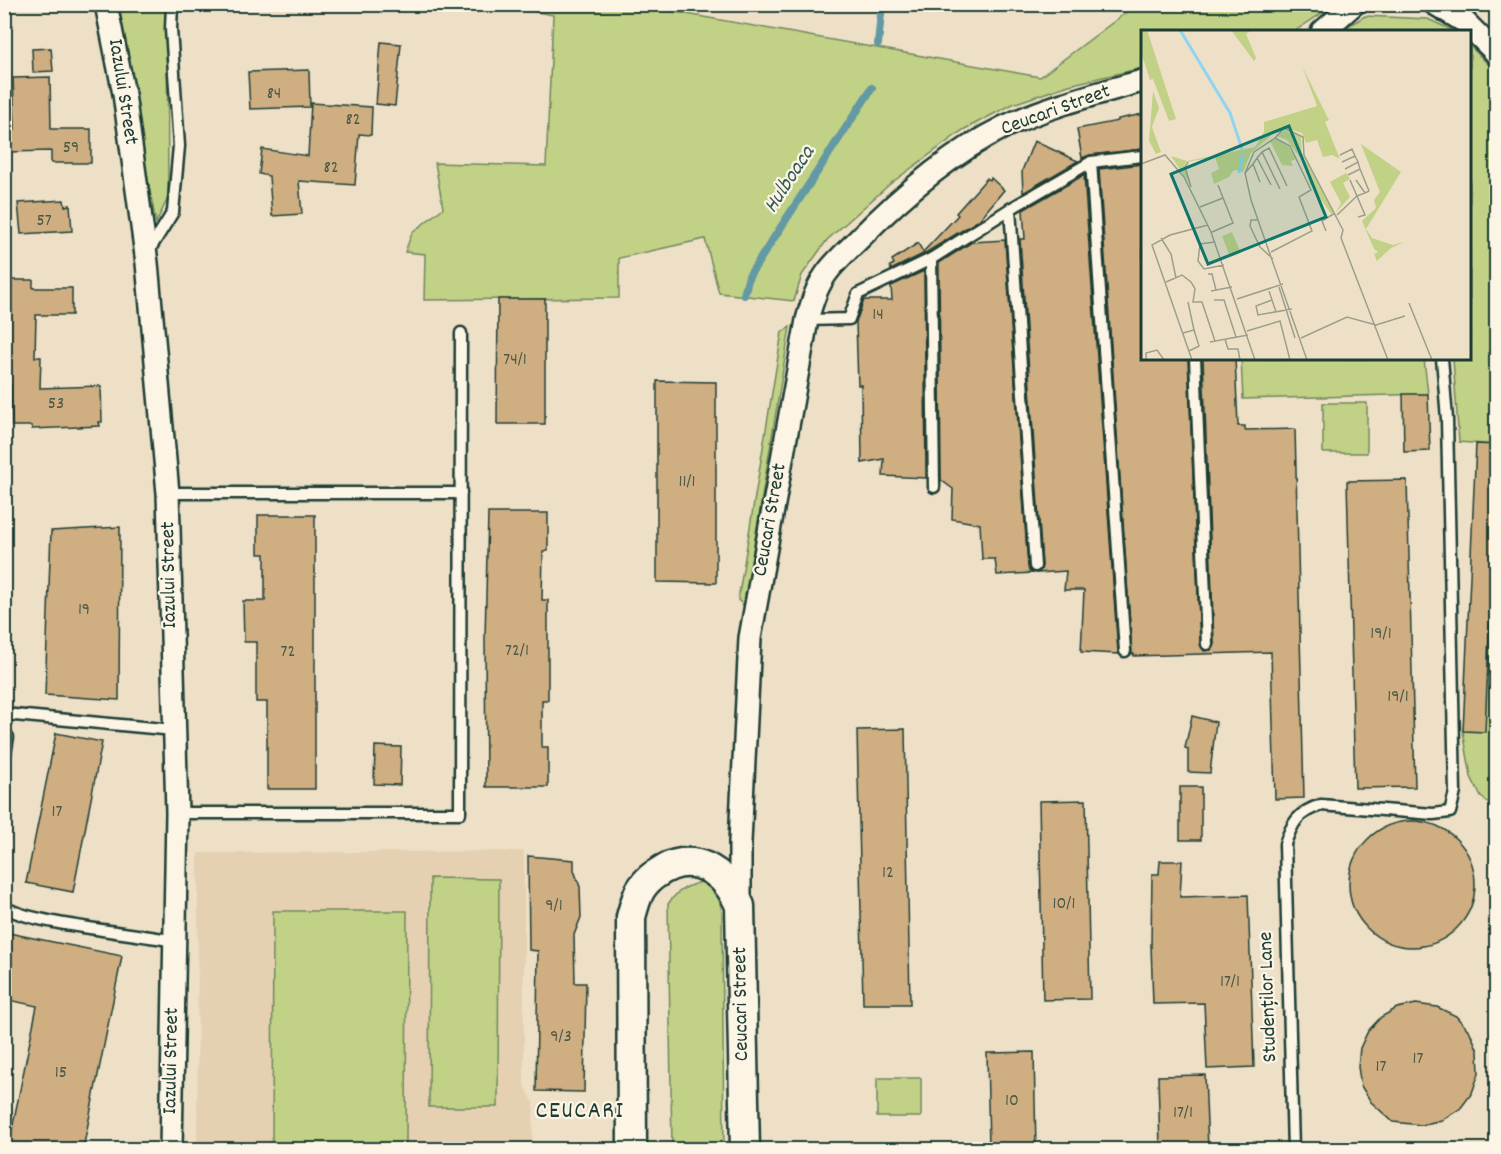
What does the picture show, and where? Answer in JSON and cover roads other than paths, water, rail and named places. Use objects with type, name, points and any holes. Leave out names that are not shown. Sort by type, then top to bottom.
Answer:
[{"type":"street","name":"Iazului Street","points":[[106,4],[124,94],[146,255],[168,492],[177,813],[171,1149]]},
{"type":"street","points":[[1324,30],[1354,4]]},
{"type":"street","points":[[1435,4],[1465,22],[1497,53]]},
{"type":"street","name":"Ceucari Street","points":[[745,1149],[740,842],[750,638],[813,296],[828,271],[882,215],[965,150],[1004,127],[1050,108],[1141,82]]},
{"type":"street","points":[[632,1149],[631,917],[638,893],[651,877],[666,866],[684,862],[702,865],[726,881],[740,906]]},
{"type":"lane","points":[[146,255],[173,212],[178,146],[171,29],[172,4]]},
{"type":"lane","points":[[807,320],[849,319],[858,294],[931,259],[1010,209],[1091,162],[1141,156]]},
{"type":"lane","points":[[1091,162],[1125,651]]},
{"type":"lane","points":[[1010,209],[1035,566]]},
{"type":"lane","points":[[931,259],[934,488]]},
{"type":"lane","points":[[177,813],[460,813],[460,333]]},
{"type":"lane","points":[[1195,360],[1207,644]]},
{"type":"lane","name":"Studenților Lane","points":[[1293,1149],[1285,844],[1292,825],[1308,809],[1321,805],[1433,814],[1450,812],[1455,792],[1447,419],[1442,360]]},
{"type":"lane","points":[[168,492],[461,493]]},
{"type":"lane","points":[[4,714],[174,730]]},
{"type":"lane","points":[[4,760],[8,736]]},
{"type":"lane","points":[[4,906],[24,915],[48,921],[174,941]]},
{"type":"waterway","name":"Hulboaca","points":[[878,44],[882,4]]},
{"type":"waterway","name":"Hulboaca","points":[[744,295],[749,276],[872,88]]},
{"type":"district","name":"CEUCARI","points":[[580,1112]]}]
